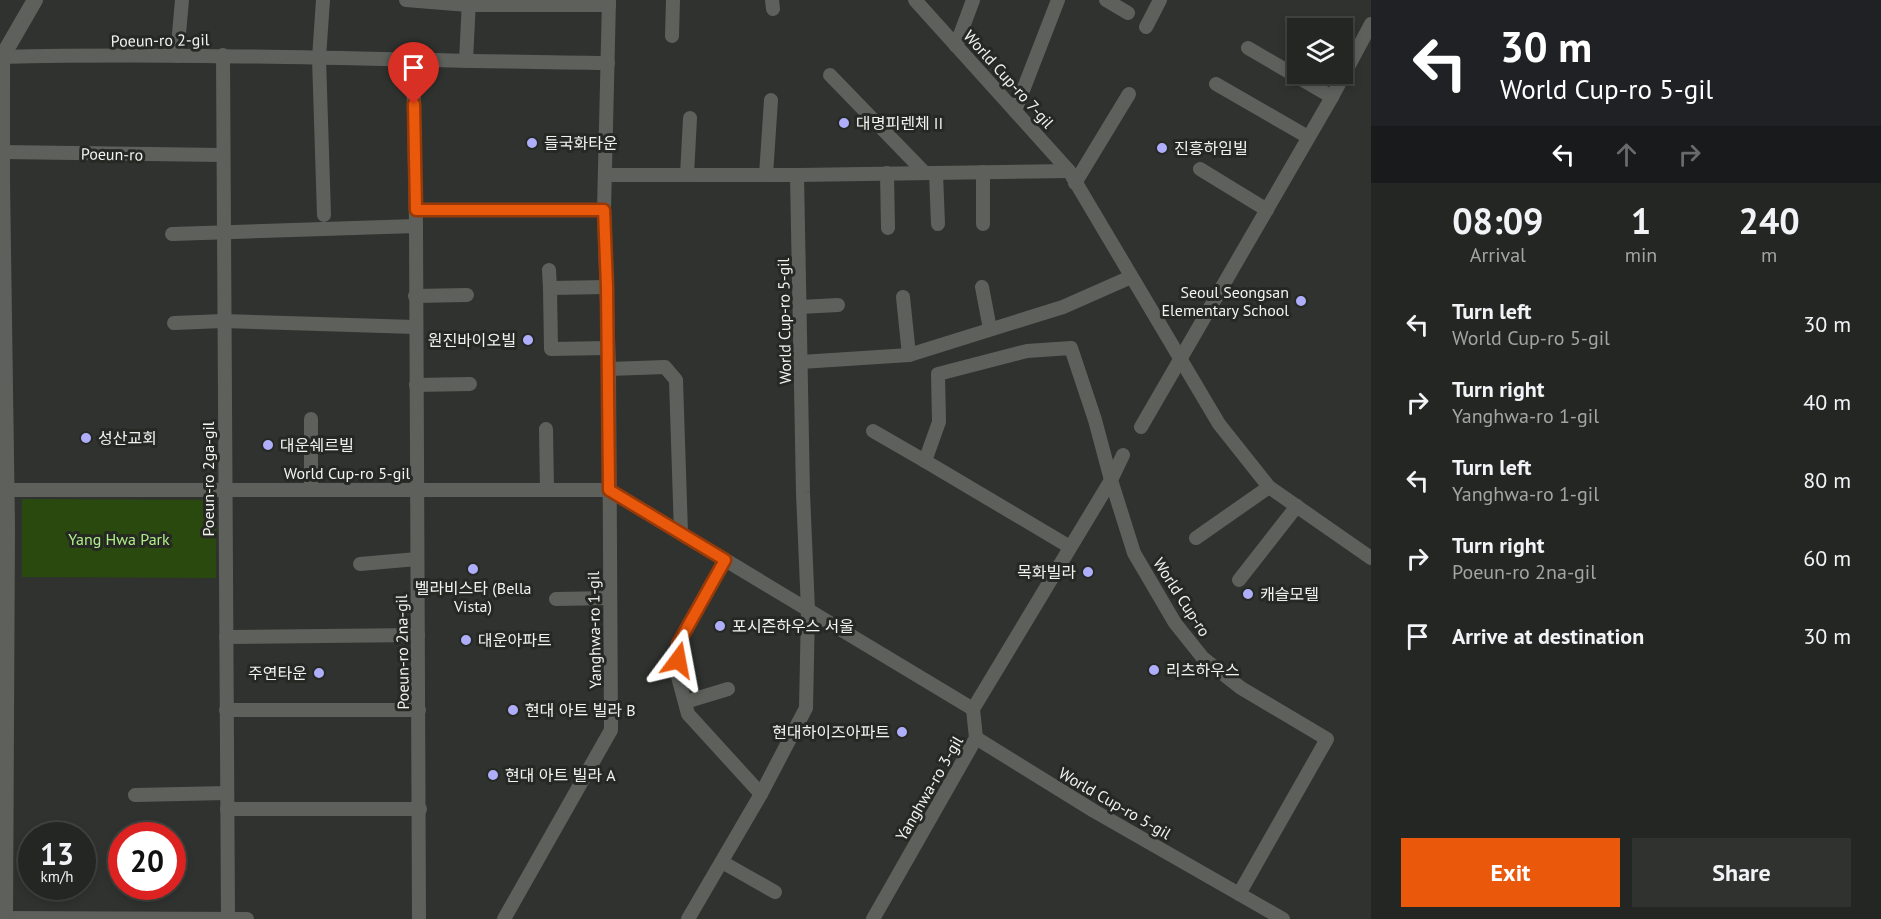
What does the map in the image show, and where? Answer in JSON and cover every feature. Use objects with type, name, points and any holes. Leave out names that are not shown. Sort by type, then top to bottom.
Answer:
[{"type":"street","points":[[3,918],[1,57],[35,0]]},
{"type":"lane","points":[[177,56],[182,0]]},
{"type":"lane","points":[[323,0],[319,58],[324,215]]},
{"type":"lane","name":"Yanghwa-ro 1-gil","points":[[406,0],[609,3],[604,210],[609,369],[611,730],[504,919]]},
{"type":"lane","points":[[672,36],[673,0]]},
{"type":"lane","name":"World Cup-ro 7-gil","points":[[915,0],[1072,177],[1219,424],[1269,487],[1371,558]]},
{"type":"lane","points":[[956,46],[972,0]]},
{"type":"lane","points":[[1015,111],[1058,0]]},
{"type":"lane","points":[[1106,0],[1128,13]]},
{"type":"lane","points":[[1146,27],[1160,0]]},
{"type":"lane","points":[[466,61],[468,2]]},
{"type":"lane","points":[[1141,427],[1332,97],[1371,24]]},
{"type":"lane","points":[[1248,48],[1332,97]]},
{"type":"lane","name":"Poeun-ro 2-gil","points":[[1,57],[223,55],[413,61],[608,63]]},
{"type":"lane","name":"Poeun-ro 2ga-gil","points":[[223,55],[228,919]]},
{"type":"lane","name":"Poeun-ro 2na-gil","points":[[413,61],[420,919]]},
{"type":"lane","points":[[830,75],[931,173],[938,224]]},
{"type":"lane","points":[[1215,84],[1308,137]]},
{"type":"lane","points":[[605,175],[983,172],[1072,177],[1129,94]]},
{"type":"lane","points":[[766,175],[771,100]]},
{"type":"lane","points":[[687,175],[690,118]]},
{"type":"lane","name":"Poeun-ro","points":[[1,152],[222,155]]},
{"type":"lane","points":[[1200,169],[1267,210]]},
{"type":"lane","points":[[983,172],[983,224]]},
{"type":"lane","points":[[887,173],[888,228]]},
{"type":"lane","name":"World Cup-ro 5-gil","points":[[688,919],[761,794],[806,708],[808,610],[803,493],[797,175]]},
{"type":"lane","points":[[416,210],[604,210]]},
{"type":"lane","points":[[172,234],[416,226]]},
{"type":"lane","points":[[549,270],[551,349],[608,348]]},
{"type":"lane","points":[[801,363],[909,355],[1063,307],[1131,278]]},
{"type":"lane","points":[[549,288],[607,287]]},
{"type":"lane","points":[[982,287],[990,329]]},
{"type":"lane","points":[[415,296],[467,295]]},
{"type":"lane","points":[[903,297],[909,355]]},
{"type":"lane","points":[[800,307],[838,306]]},
{"type":"lane","points":[[174,323],[223,321],[415,327]]},
{"type":"lane","points":[[925,461],[939,422],[938,374],[1027,351],[1071,348],[1095,420],[1111,480]]},
{"type":"lane","points":[[609,369],[665,367],[676,380],[681,534]]},
{"type":"lane","points":[[416,385],[470,384]]},
{"type":"lane","points":[[311,419],[311,490]]},
{"type":"lane","points":[[546,429],[548,490]]},
{"type":"lane","points":[[873,431],[1070,547]]},
{"type":"lane","points":[[609,490],[973,709],[1111,480],[1123,455]]},
{"type":"lane","name":"World Cup-ro","points":[[1111,480],[1134,553],[1175,623],[1203,658],[1240,687],[1327,740],[1239,894]]},
{"type":"lane","points":[[1196,538],[1269,487]]},
{"type":"lane","name":"World Cup-ro 5-gil","points":[[3,490],[609,490]]},
{"type":"lane","points":[[1239,580],[1297,507]]},
{"type":"lane","points":[[360,564],[417,559]]},
{"type":"lane","points":[[725,560],[678,644],[678,677],[688,714],[761,794]]},
{"type":"lane","points":[[556,599],[610,598]]},
{"type":"lane","points":[[226,638],[418,635]]},
{"type":"lane","points":[[685,702],[728,689]]},
{"type":"lane","name":"Yanghwa-ro 3-gil","points":[[873,919],[976,738],[973,709]]},
{"type":"lane","points":[[226,710],[419,710]]},
{"type":"lane","name":"World Cup-ro 5-gil","points":[[976,738],[1094,811],[1283,919]]},
{"type":"lane","points":[[135,795],[227,793]]},
{"type":"lane","points":[[227,809],[420,809]]},
{"type":"lane","points":[[722,862],[775,892]]},
{"type":"lane","points":[[3,918],[247,919]]},
{"type":"green space","name":"Yang Hwa Park","points":[[22,499],[216,500],[216,578],[22,577]]},
{"type":"place","name":"대명피렌체 II","points":[[844,123]]},
{"type":"place","name":"들국화타운","points":[[532,143]]},
{"type":"place","name":"진흥하임빌","points":[[1162,148]]},
{"type":"place","name":"Seoul Seongsan Elementary School","points":[[1301,301]]},
{"type":"place","name":"원진바이오빌","points":[[528,340]]},
{"type":"place","name":"성산교회","points":[[86,438]]},
{"type":"place","name":"대운쉐르빌","points":[[268,445]]},
{"type":"place","name":"벨라비스타 (Bella Vista)","points":[[473,569]]},
{"type":"place","name":"목화빌라","points":[[1088,572]]},
{"type":"place","name":"캐슬모텔","points":[[1248,594]]},
{"type":"place","name":"포시즌하우스 서울","points":[[720,626]]},
{"type":"place","name":"대운아파트","points":[[466,640]]},
{"type":"place","name":"리츠하우스","points":[[1154,670]]},
{"type":"place","name":"주연타운","points":[[319,673]]},
{"type":"place","name":"현대 아트 빌라 B","points":[[513,710]]},
{"type":"place","name":"현대하이즈아파트","points":[[902,732]]},
{"type":"place","name":"현대 아트 빌라 A","points":[[493,775]]},
{"type":"route","points":[[414,104],[416,210],[604,210],[609,369],[609,490],[725,560],[678,644],[678,660]]}]
